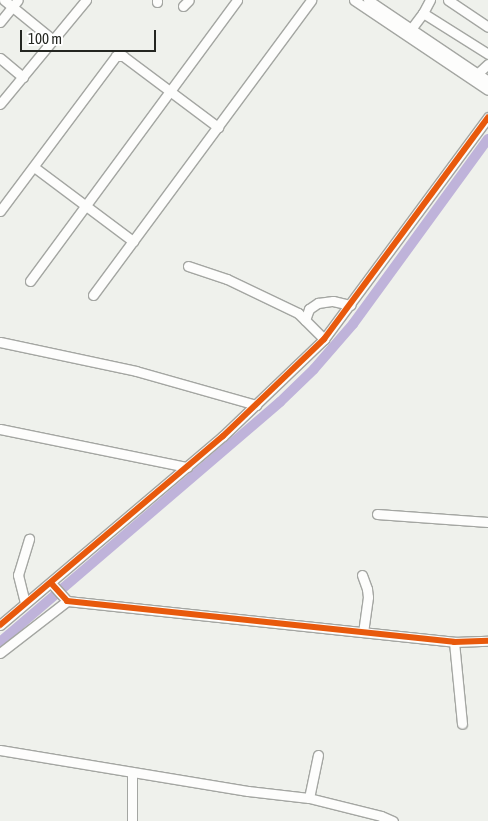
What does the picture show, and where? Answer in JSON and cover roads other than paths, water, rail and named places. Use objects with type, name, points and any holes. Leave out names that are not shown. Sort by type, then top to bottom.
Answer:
[{"type":"street","points":[[4,0],[15,4],[53,40]]},
{"type":"street","points":[[30,281],[237,0]]},
{"type":"street","points":[[94,295],[311,0]]},
{"type":"street","points":[[354,0],[488,90]]},
{"type":"street","points":[[368,0],[488,81]]},
{"type":"street","points":[[411,29],[424,13],[430,0]]},
{"type":"street","points":[[448,0],[488,27]]},
{"type":"street","points":[[0,104],[84,1]]},
{"type":"street","points":[[0,22],[15,4]]},
{"type":"street","points":[[424,13],[488,54]]},
{"type":"street","points":[[0,212],[116,56],[122,56],[218,127]]},
{"type":"street","points":[[0,58],[23,77]]},
{"type":"street","points":[[477,74],[488,64]]},
{"type":"street","points":[[0,625],[25,603],[52,585],[256,405],[324,339],[488,117]]},
{"type":"street","points":[[34,167],[134,241]]},
{"type":"street","points":[[188,266],[227,279],[298,313],[324,339]]},
{"type":"street","points":[[305,320],[309,309],[318,303],[333,301],[350,305]]},
{"type":"street","points":[[0,342],[136,371],[256,405]]},
{"type":"street","points":[[0,429],[186,466]]},
{"type":"street","points":[[377,514],[488,522]]},
{"type":"street","points":[[25,603],[18,575],[29,539]]},
{"type":"street","points":[[362,575],[368,597],[363,632]]},
{"type":"street","points":[[52,585],[65,599],[454,642],[488,641]]},
{"type":"street","points":[[0,653],[65,599]]},
{"type":"street","points":[[454,642],[462,724]]},
{"type":"street","points":[[0,750],[248,791],[310,798],[381,816],[392,821]]},
{"type":"street","points":[[310,798],[318,755]]},
{"type":"street","points":[[132,772],[132,821]]},
{"type":"waterway","points":[[0,642],[280,402],[314,369],[353,324],[488,139]]}]
